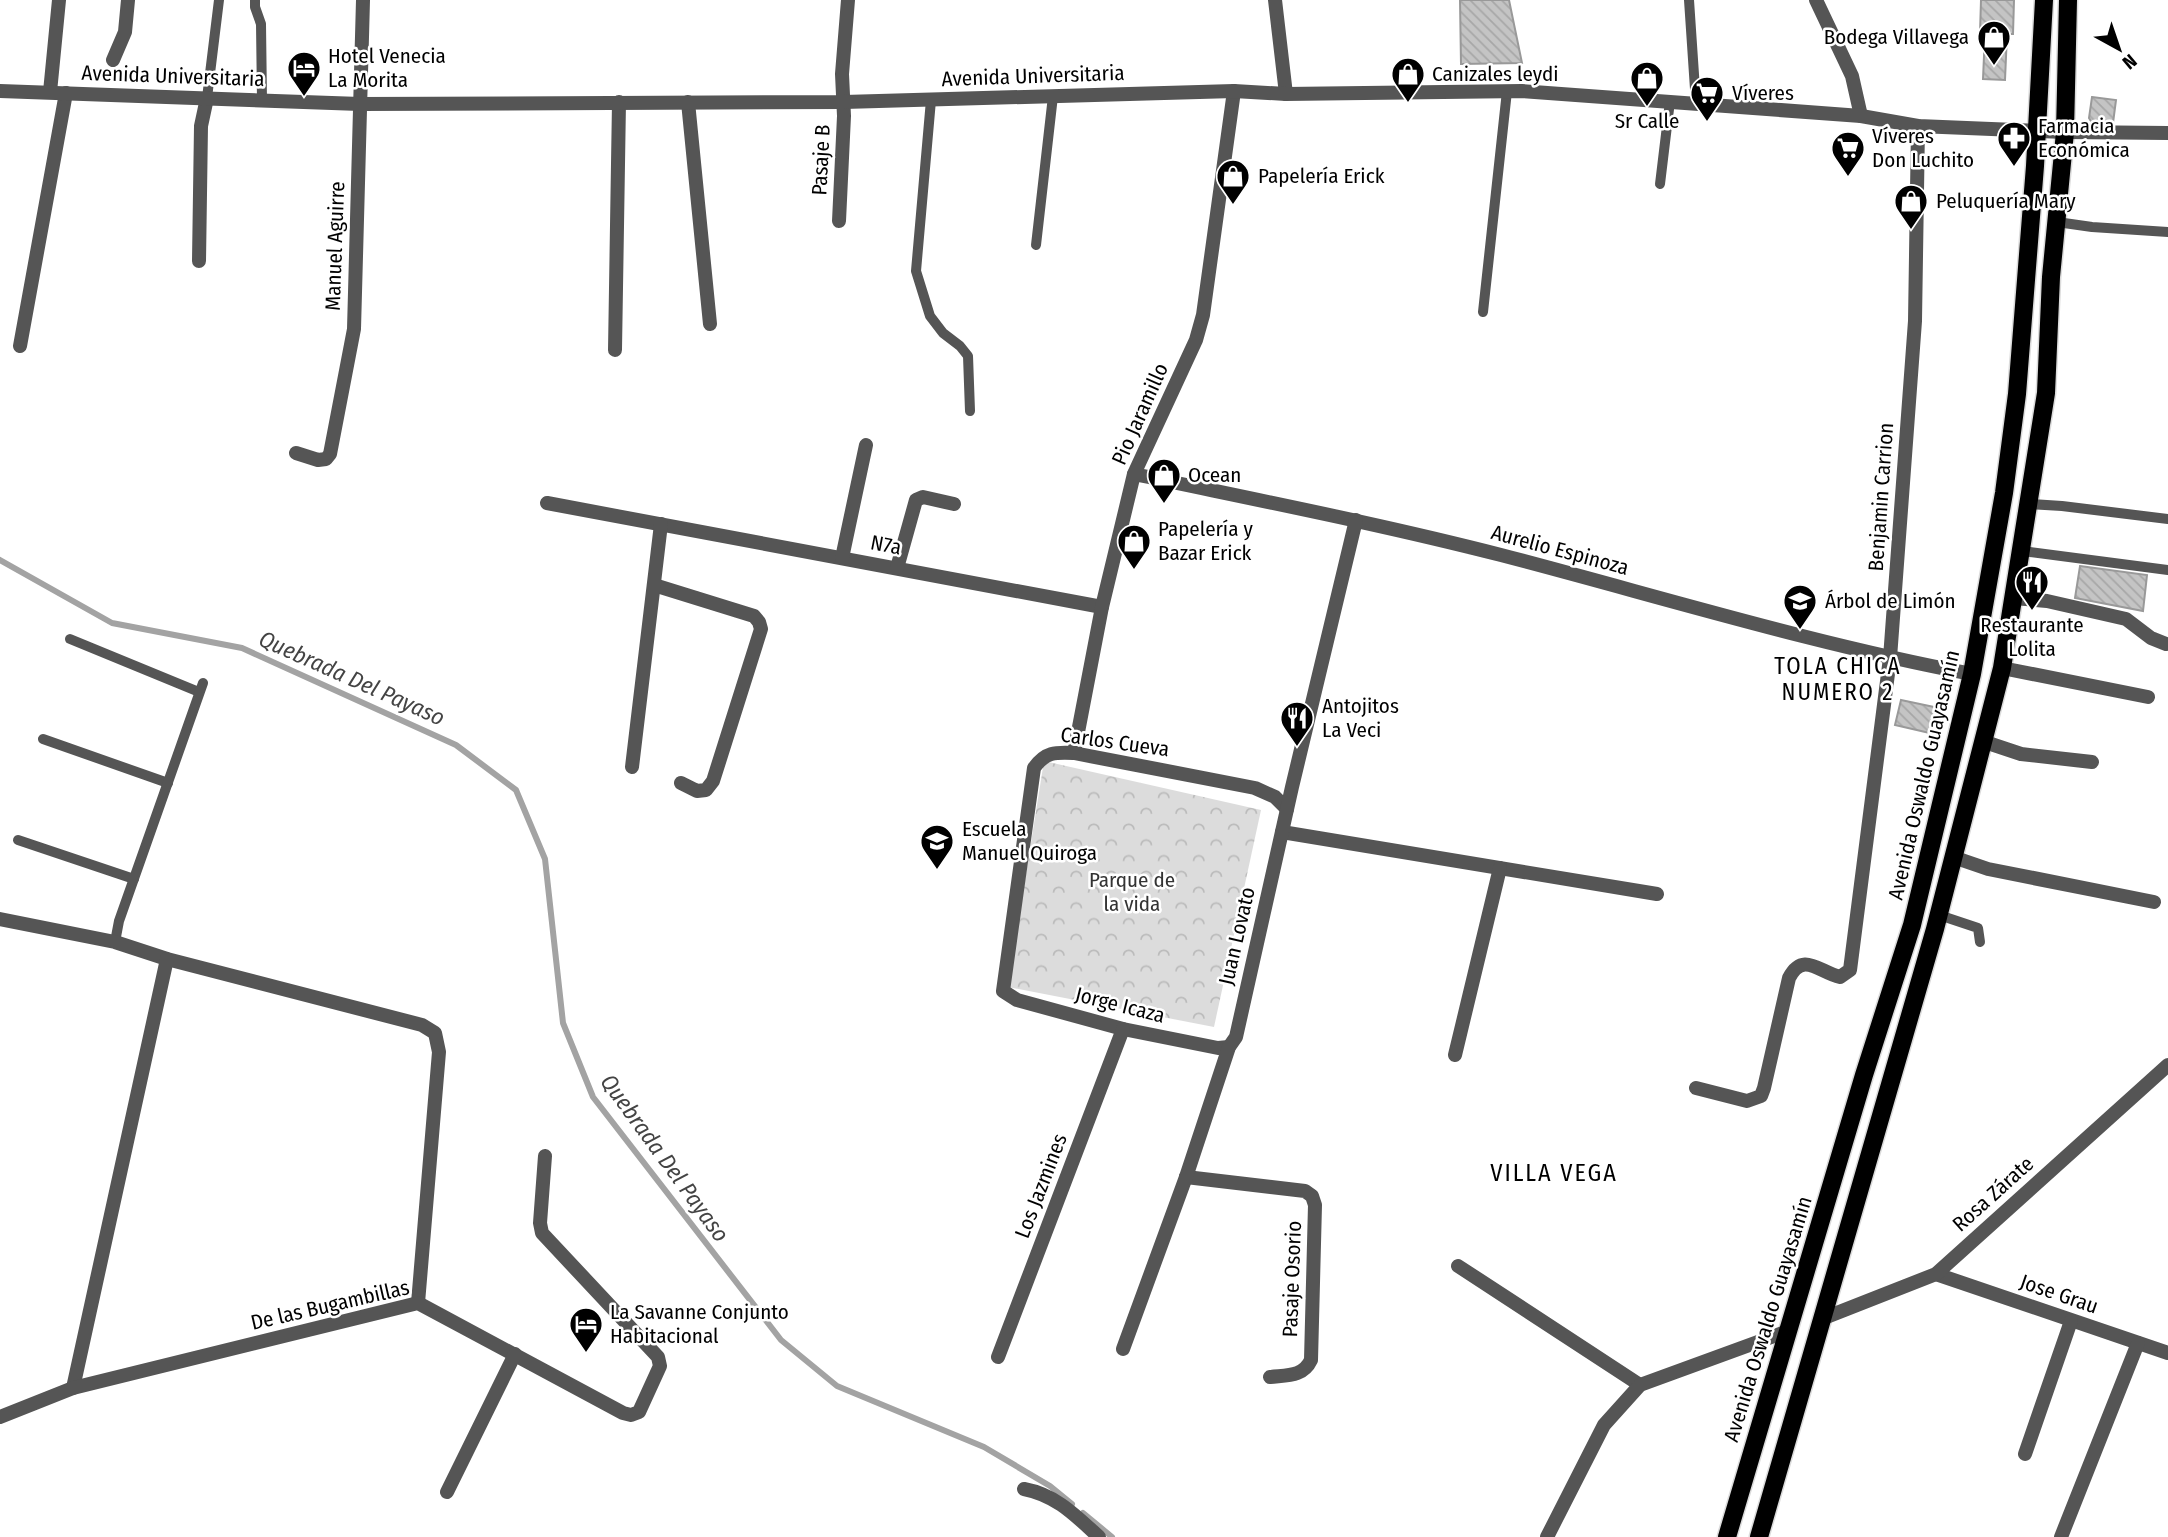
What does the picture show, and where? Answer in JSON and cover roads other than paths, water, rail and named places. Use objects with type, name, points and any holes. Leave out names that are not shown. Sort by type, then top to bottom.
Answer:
[{"type":"main road","name":"Avenida Oswaldo Guayasamín","points":[[1727,1537],[1912,925],[1972,674],[2004,493],[2017,394],[2044,0]]},
{"type":"main road","points":[[1759,1537],[1939,915],[2002,668],[2046,393],[2051,277],[2065,132],[2068,0]]},
{"type":"street","points":[[50,92],[59,0]]},
{"type":"street","points":[[113,60],[125,32],[128,0]]},
{"type":"street","name":"Manuel Aguirre","points":[[296,453],[318,460],[326,459],[330,454],[354,329],[363,0]]},
{"type":"street","name":"Pasaje B","points":[[839,220],[844,102],[842,74],[848,0]]},
{"type":"street","points":[[1275,0],[1286,94]]},
{"type":"street","points":[[1816,0],[1852,76],[1861,117]]},
{"type":"street","name":"Avenida Universitaria","points":[[0,90],[360,104],[844,102],[1234,90],[1286,94],[1507,91],[1861,117],[1917,126],[2065,132]]},
{"type":"street","name":"Pio Jaramillo","points":[[1074,753],[1102,607],[1135,474],[1196,340],[1203,315],[1234,90]]},
{"type":"street","points":[[20,346],[66,93]]},
{"type":"street","points":[[199,261],[201,126],[207,98]]},
{"type":"street","points":[[688,102],[710,324]]},
{"type":"street","points":[[615,350],[620,103]]},
{"type":"street","name":"Benjamin Carrion","points":[[1696,1088],[1747,1101],[1761,1096],[1793,970],[1800,964],[1807,963],[1840,977],[1850,970],[1890,659],[1915,321],[1917,126]]},
{"type":"street","points":[[2065,132],[2168,133]]},
{"type":"street","points":[[842,558],[866,446]]},
{"type":"street","name":"Aurelio Espinoza","points":[[1135,474],[1356,520],[1890,659],[1972,674]]},
{"type":"street","points":[[897,568],[916,500],[923,497],[954,504]]},
{"type":"street","name":"N7a","points":[[547,503],[1102,607]]},
{"type":"street","name":"Juan Lovato","points":[[1123,1349],[1186,1177],[1229,1047],[1236,1037],[1356,520]]},
{"type":"street","points":[[632,768],[662,524]]},
{"type":"street","points":[[654,585],[754,616],[760,622],[761,629],[713,781],[706,790],[697,791],[681,783]]},
{"type":"street","points":[[2014,598],[2047,601],[2126,619],[2151,638],[2166,644]]},
{"type":"street","points":[[2002,668],[2148,697]]},
{"type":"street","points":[[1982,741],[2021,754],[2092,762]]},
{"type":"street","name":"Carlos Cueva","points":[[1003,991],[1034,768],[1048,754],[1074,753],[1255,788],[1275,797],[1287,809]]},
{"type":"street","points":[[1282,832],[1657,894]]},
{"type":"street","points":[[1953,857],[1988,869],[2154,902]]},
{"type":"street","points":[[1455,1055],[1500,868]]},
{"type":"street","points":[[0,919],[115,942],[167,959],[422,1025],[435,1033],[439,1052],[418,1303]]},
{"type":"street","points":[[73,1388],[167,959]]},
{"type":"street","name":"Jorge Icaza","points":[[1003,991],[1017,1000],[1123,1029],[1218,1048],[1229,1047]]},
{"type":"street","name":"Los Jazmines","points":[[998,1357],[1123,1029]]},
{"type":"street","name":"Rosa Zárate","points":[[1824,1318],[1936,1274],[2168,1065]]},
{"type":"street","name":"De las Bugambillas","points":[[0,1417],[73,1388],[418,1303],[623,1413],[631,1415],[639,1412],[660,1366],[659,1357],[542,1233],[540,1223],[545,1156]]},
{"type":"street","name":"Pasaje Osorio","points":[[1186,1177],[1305,1191],[1312,1196],[1315,1205],[1311,1360],[1301,1373],[1270,1377]]},
{"type":"street","points":[[1458,1266],[1640,1385]]},
{"type":"street","name":"Jose Grau","points":[[1936,1274],[2168,1353]]},
{"type":"street","points":[[2025,1454],[2071,1321]]},
{"type":"street","points":[[1546,1537],[1604,1425],[1640,1385],[1788,1331]]},
{"type":"street","points":[[2061,1537],[2138,1343]]},
{"type":"street","points":[[447,1492],[515,1354]]},
{"type":"street","points":[[1024,1489],[1042,1493],[1057,1501],[1098,1537]]},
{"type":"lane","points":[[207,98],[219,0]]},
{"type":"lane","points":[[255,0],[261,24],[262,101]]},
{"type":"lane","points":[[1689,0],[1696,104]]},
{"type":"lane","points":[[1483,312],[1507,91]]},
{"type":"lane","points":[[1036,244],[1053,96]]},
{"type":"lane","points":[[931,100],[916,271],[930,316],[943,333],[968,356],[970,411]]},
{"type":"lane","points":[[1660,184],[1670,101]]},
{"type":"lane","points":[[2057,222],[2168,232]]},
{"type":"lane","points":[[2030,504],[2168,519]]},
{"type":"lane","points":[[2022,551],[2168,570]]},
{"type":"lane","points":[[70,639],[201,687],[134,879],[115,942]]},
{"type":"lane","points":[[43,738],[168,783]]},
{"type":"lane","points":[[18,840],[134,879]]},
{"type":"lane","points":[[1939,915],[1978,928],[1980,942]]},
{"type":"waterway","name":"Quebrada Del Payaso","points":[[0,560],[112,623],[242,648],[456,745],[516,790],[545,859],[563,1023],[593,1097],[781,1340],[837,1386],[984,1447],[1050,1486],[1072,1504]]},
{"type":"waterway","name":"Quebrada Del Payaso","points":[[1083,1513],[1112,1537]]},
{"type":"place","name":"Bodega Villavega","points":[[1994,67]]},
{"type":"place","name":"Hotel Venecia La Morita","points":[[304,98]]},
{"type":"place","name":"Canizales leydi","points":[[1408,104]]},
{"type":"place","name":"Sr Calle","points":[[1647,108]]},
{"type":"place","name":"Víveres","points":[[1707,123]]},
{"type":"place","name":"Farmacia Económica","points":[[2014,168]]},
{"type":"place","name":"Víveres Don Luchito","points":[[1848,178]]},
{"type":"place","name":"Papelería Erick","points":[[1233,206]]},
{"type":"place","name":"Peluquería Mary","points":[[1911,231]]},
{"type":"place","name":"Ocean","points":[[1164,505]]},
{"type":"place","name":"Papelería y Bazar Erick","points":[[1134,571]]},
{"type":"place","name":"Restaurante Lolita","points":[[2032,612]]},
{"type":"place","name":"Árbol de Limón","points":[[1800,631]]},
{"type":"place","name":"Antojitos La Veci","points":[[1297,748]]},
{"type":"place","name":"Escuela Manuel Quiroga","points":[[937,871]]},
{"type":"place","name":"La Savanne Conjunto Habitacional","points":[[586,1354]]},
{"type":"district","name":"TOLA CHICA NUMERO 2","points":[[1838,679]]},
{"type":"district","name":"VILLA VEGA","points":[[1554,1173]]},
{"type":"park label","name":"Parque de la vida","points":[[1132,892]]}]
